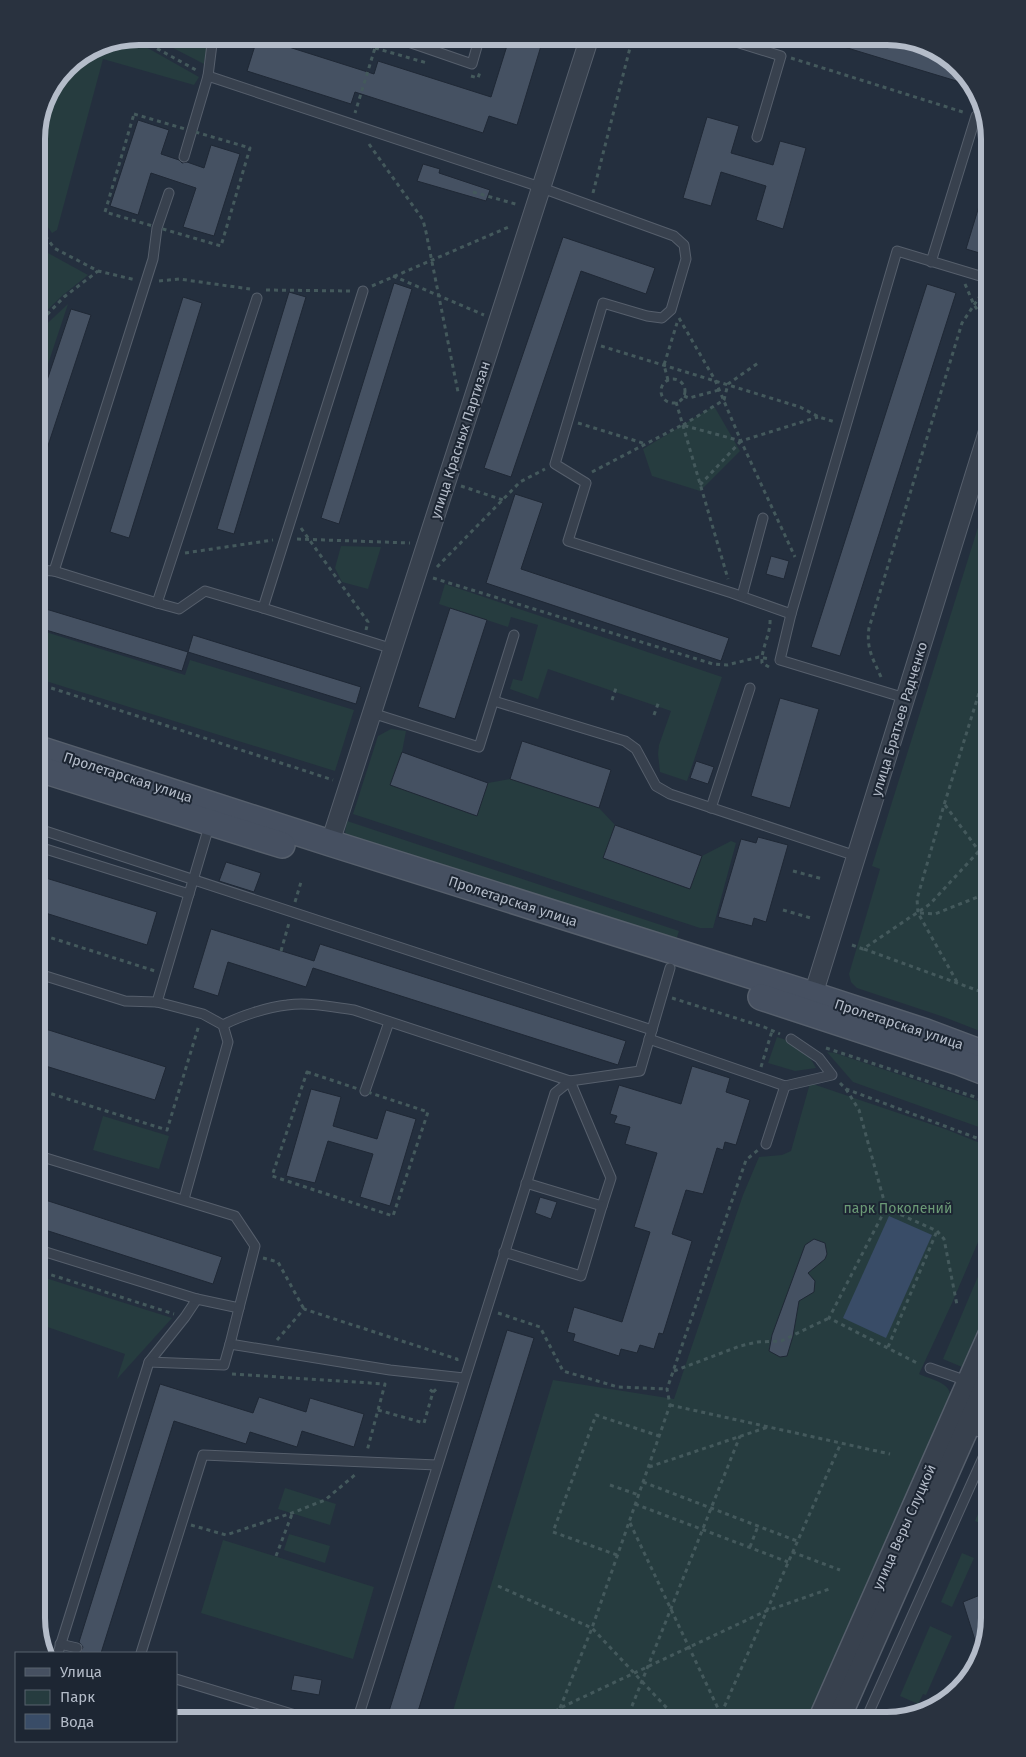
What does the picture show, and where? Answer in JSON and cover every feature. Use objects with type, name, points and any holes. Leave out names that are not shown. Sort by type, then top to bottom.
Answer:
[{"type":"main road","name":"Пролетарская улица","points":[[45,751],[330,843],[810,1004],[981,1071]]},
{"type":"main road","name":"Пролетарская улица","points":[[45,771],[670,968],[926,1032],[981,1053]]},
{"type":"street","name":"улица Красных Партизан","points":[[330,843],[393,649],[423,574],[447,481],[587,45]]},
{"type":"street","name":"улица Братьев Радченко","points":[[810,1004],[981,455]]},
{"type":"street","name":"улица Веры Слуцкой","points":[[842,1712],[968,1427],[979,1379]]},
{"type":"street","name":"улица Веры Слуцкой","points":[[823,1712],[979,1379]]},
{"type":"lane","points":[[184,157],[208,76],[212,45]]},
{"type":"lane","points":[[418,45],[472,64],[477,45]]},
{"type":"lane","points":[[745,45],[781,56],[757,137]]},
{"type":"lane","points":[[208,76],[541,188],[674,236],[684,245],[686,259],[671,310],[662,318],[647,316],[603,303],[555,464],[586,483],[568,540],[737,594],[790,614]]},
{"type":"lane","points":[[931,262],[976,116]]},
{"type":"lane","points":[[54,571],[153,259],[157,228],[169,193]]},
{"type":"lane","points":[[905,698],[780,660],[790,614],[896,251],[981,278]]},
{"type":"lane","points":[[263,608],[363,291]]},
{"type":"lane","points":[[157,602],[258,294]]},
{"type":"lane","points":[[737,594],[763,518]]},
{"type":"lane","points":[[45,570],[54,571],[179,609],[205,591],[393,649]]},
{"type":"lane","points":[[372,713],[479,747],[514,634]]},
{"type":"lane","points":[[711,808],[750,688]]},
{"type":"lane","points":[[494,701],[625,741],[636,749],[656,786],[670,794],[856,856]]},
{"type":"lane","points":[[157,1002],[210,823]]},
{"type":"lane","points":[[45,831],[652,1030]]},
{"type":"lane","points":[[45,849],[189,894]]},
{"type":"lane","points":[[223,1025],[236,1018],[287,1004],[324,1005],[354,1010],[570,1081],[640,1071],[670,968]]},
{"type":"lane","points":[[45,977],[125,1001],[157,1002],[203,1014],[223,1025],[228,1042],[184,1199]]},
{"type":"lane","points":[[365,1091],[389,1022]]},
{"type":"lane","points":[[649,1039],[785,1086],[832,1075],[819,1058],[791,1039]]},
{"type":"lane","points":[[359,1712],[555,1093],[570,1081]]},
{"type":"lane","points":[[504,1252],[581,1276],[611,1178],[570,1081]]},
{"type":"lane","points":[[766,1144],[785,1086]]},
{"type":"lane","points":[[45,1158],[236,1216],[255,1246],[224,1365],[149,1362]]},
{"type":"lane","points":[[526,1183],[602,1206]]},
{"type":"lane","points":[[45,1252],[197,1299],[239,1308]]},
{"type":"lane","points":[[77,1648],[59,1649],[149,1362],[197,1299]]},
{"type":"lane","points":[[230,1344],[390,1370],[464,1378]]},
{"type":"lane","points":[[930,1368],[979,1379]]},
{"type":"lane","points":[[968,1427],[981,1432]]},
{"type":"lane","points":[[141,1652],[203,1455],[437,1465]]},
{"type":"lane","points":[[869,1712],[981,1462]]},
{"type":"lane","points":[[178,1680],[285,1712]]},
{"type":"path","points":[[151,45],[208,76]]},
{"type":"path","points":[[351,124],[375,48],[366,45]]},
{"type":"path","points":[[590,206],[632,45]]},
{"type":"path","points":[[781,56],[976,116]]},
{"type":"path","points":[[134,114],[192,131],[250,148],[221,246],[105,212],[134,114]]},
{"type":"path","points":[[366,140],[422,220],[460,401]]},
{"type":"path","points":[[473,192],[524,207]]},
{"type":"path","points":[[258,294],[363,291],[392,276],[517,223]]},
{"type":"path","points":[[45,235],[54,248],[98,271],[146,282],[180,279],[251,289]]},
{"type":"path","points":[[960,270],[974,305],[981,315]]},
{"type":"path","points":[[45,317],[64,298],[98,271]]},
{"type":"path","points":[[392,276],[488,317]]},
{"type":"path","points":[[884,685],[869,651],[867,641],[869,628],[962,323],[981,294]]},
{"type":"path","points":[[671,310],[679,317],[715,380],[741,441],[803,573]]},
{"type":"path","points":[[668,380],[664,365],[679,317]]},
{"type":"path","points":[[590,343],[800,407],[818,417],[845,425]]},
{"type":"path","points":[[575,477],[598,470],[724,400],[728,384],[758,363]]},
{"type":"path","points":[[674,379],[681,382],[685,389],[684,396],[676,402],[667,401],[662,395],[662,387],[668,380],[674,379]]},
{"type":"path","points":[[684,396],[689,398],[720,390]]},
{"type":"path","points":[[676,402],[700,485],[737,594]]},
{"type":"path","points":[[700,485],[741,441],[818,417]]},
{"type":"path","points":[[568,420],[647,444]]},
{"type":"path","points":[[682,425],[741,441]]},
{"type":"path","points":[[555,464],[520,482],[423,574],[713,664],[727,665],[761,657],[780,660]]},
{"type":"path","points":[[544,474],[546,469]]},
{"type":"path","points":[[447,481],[503,500]]},
{"type":"path","points":[[292,515],[368,622],[363,640]]},
{"type":"path","points":[[761,657],[771,621],[768,612]]},
{"type":"path","points":[[612,700],[617,685]]},
{"type":"path","points":[[45,686],[333,780]]},
{"type":"path","points":[[957,982],[918,913],[917,899],[981,687]]},
{"type":"path","points":[[654,715],[659,701]]},
{"type":"path","points":[[944,805],[979,850]]},
{"type":"path","points":[[863,949],[930,904],[981,846]]},
{"type":"path","points":[[793,871],[823,879]]},
{"type":"path","points":[[918,913],[935,914],[981,896]]},
{"type":"path","points":[[783,910],[811,918]]},
{"type":"path","points":[[45,936],[165,974]]},
{"type":"path","points":[[852,945],[981,991]]},
{"type":"path","points":[[662,995],[791,1039]]},
{"type":"path","points":[[45,1092],[167,1130],[203,1014]]},
{"type":"path","points":[[758,1077],[772,1031]]},
{"type":"path","points":[[825,1048],[981,1099]]},
{"type":"path","points":[[307,1072],[365,1091],[428,1112],[393,1216],[272,1176],[307,1072]]},
{"type":"path","points":[[674,1371],[740,1346],[757,1342],[781,1341],[829,1318],[886,1208],[859,1110],[846,1089],[832,1075]]},
{"type":"path","points":[[846,1089],[981,1140]]},
{"type":"path","points":[[560,1708],[592,1628],[670,1405],[667,1389],[746,1160],[766,1144]]},
{"type":"path","points":[[886,1208],[937,1231],[944,1239],[957,1305]]},
{"type":"path","points":[[888,1346],[937,1231]]},
{"type":"path","points":[[253,1255],[278,1262],[304,1309],[457,1359],[452,1377]]},
{"type":"path","points":[[45,1273],[185,1317]]},
{"type":"path","points":[[486,1308],[540,1327],[562,1371],[618,1387],[667,1389]]},
{"type":"path","points":[[268,1350],[304,1309]]},
{"type":"path","points":[[829,1318],[930,1368]]},
{"type":"path","points":[[224,1365],[230,1374],[394,1384]]},
{"type":"path","points":[[182,1523],[226,1535],[325,1500],[362,1469],[386,1384]]},
{"type":"path","points":[[378,1410],[424,1423],[433,1392],[430,1388],[421,1387]]},
{"type":"path","points":[[670,1405],[890,1454]]},
{"type":"path","points":[[618,1555],[553,1532],[596,1415],[659,1436]]},
{"type":"path","points":[[649,1466],[768,1427]]},
{"type":"path","points":[[630,1712],[740,1436]]},
{"type":"path","points":[[721,1712],[841,1443]]},
{"type":"path","points":[[643,1482],[797,1541]]},
{"type":"path","points":[[610,1485],[639,1495]]},
{"type":"path","points":[[636,1504],[788,1562]]},
{"type":"path","points":[[276,1556],[292,1513]]},
{"type":"path","points":[[629,1522],[688,1648],[720,1712]]},
{"type":"path","points":[[750,1547],[758,1526]]},
{"type":"path","points":[[792,1552],[840,1570]]},
{"type":"path","points":[[498,1586],[592,1628],[671,1712]]},
{"type":"path","points":[[554,1712],[766,1611],[832,1588]]},
{"type":"green space","points":[[142,45],[199,77],[194,85],[103,59],[57,230],[52,233],[45,223],[45,132],[52,103],[72,72],[103,52],[120,47]]},
{"type":"green space","points":[[167,45],[207,45],[204,64]]},
{"type":"green space","points":[[45,248],[48,253],[88,275],[45,312]]},
{"type":"green space","points":[[68,304],[45,373],[45,326]]},
{"type":"green space","points":[[714,406],[740,451],[700,491],[652,476],[643,449]]},
{"type":"green space","points":[[981,518],[981,1031],[857,988],[851,982],[849,974],[880,869],[872,866]]},
{"type":"green space","points":[[341,546],[381,547],[368,589],[342,582],[335,568]]},
{"type":"green space","points":[[445,584],[722,677],[687,781],[660,772],[659,745],[671,711],[548,669],[538,699],[510,689],[513,679],[522,681],[538,625],[511,617],[508,627],[439,604]]},
{"type":"green space","points":[[45,632],[185,675],[190,660],[354,710],[335,771],[45,681]]},
{"type":"green space","points":[[391,729],[406,731],[402,752],[391,785],[476,816],[488,783],[510,779],[599,808],[615,825],[604,858],[689,889],[702,856],[731,841],[736,843],[713,928],[700,928],[353,814],[378,736]]},
{"type":"green space","points":[[347,821],[679,931],[676,940],[347,835],[345,832]]},
{"type":"green space","points":[[777,1037],[800,1048],[816,1068],[795,1071],[768,1063]]},
{"type":"green space","points":[[827,1052],[835,1053],[981,1102],[981,1128],[853,1082]]},
{"type":"green space","name":"парк Поколений","points":[[810,1083],[945,1129],[981,1143],[981,1235],[919,1374],[943,1384],[947,1387],[950,1395],[810,1712],[453,1712],[553,1380],[674,1399],[743,1195],[759,1157],[782,1155],[791,1151]]},
{"type":"green space","points":[[103,1116],[169,1136],[159,1169],[93,1150]]},
{"type":"green space","points":[[981,1269],[981,1323],[962,1367],[943,1359]]},
{"type":"green space","points":[[45,1278],[172,1318],[117,1379],[125,1354],[45,1326]]},
{"type":"green space","points":[[285,1488],[336,1504],[330,1525],[278,1509]]},
{"type":"green space","points":[[981,1507],[981,1523],[975,1521]]},
{"type":"green space","points":[[289,1534],[330,1546],[325,1563],[284,1550]]},
{"type":"green space","points":[[223,1540],[374,1587],[353,1659],[201,1613]]},
{"type":"green space","points":[[962,1553],[974,1558],[952,1607],[941,1602]]},
{"type":"green space","points":[[930,1626],[952,1636],[926,1695],[923,1694],[918,1704],[900,1696]]},
{"type":"water","points":[[889,1216],[932,1235],[886,1338],[843,1318]]},
{"type":"building","points":[[255,45],[282,45],[374,74],[378,61],[491,97],[507,45],[541,45],[517,125],[489,116],[483,133],[355,92],[351,104],[247,71]]},
{"type":"building","points":[[838,45],[894,45],[917,50],[929,55],[949,68],[962,83]]},
{"type":"building","points":[[707,117],[739,126],[731,153],[773,165],[780,141],[806,148],[783,229],[756,220],[766,186],[721,172],[711,206],[683,198]]},
{"type":"building","points":[[138,120],[169,130],[161,154],[179,160],[182,163],[187,162],[204,168],[211,145],[240,154],[214,236],[183,227],[196,188],[151,173],[138,215],[110,206]]},
{"type":"building","points":[[423,164],[440,169],[439,173],[490,190],[486,201],[417,181]]},
{"type":"building","points":[[981,200],[981,253],[966,249]]},
{"type":"building","points":[[563,237],[655,268],[646,294],[581,271],[511,477],[484,468]]},
{"type":"building","points":[[394,283],[412,289],[339,524],[321,518]]},
{"type":"building","points":[[927,284],[956,293],[840,656],[811,647]]},
{"type":"building","points":[[289,292],[306,297],[234,534],[217,529]]},
{"type":"building","points":[[183,297],[202,303],[129,538],[110,532]]},
{"type":"building","points":[[71,309],[91,315],[45,455],[45,386]]},
{"type":"building","points":[[515,494],[543,503],[521,569],[729,638],[721,661],[486,583]]},
{"type":"building","points":[[771,556],[789,561],[784,579],[766,574]]},
{"type":"building","points":[[450,608],[487,620],[455,719],[418,707]]},
{"type":"building","points":[[45,609],[188,652],[182,671],[45,630]]},
{"type":"building","points":[[193,635],[361,687],[356,704],[188,652]]},
{"type":"building","points":[[780,698],[819,709],[790,808],[751,796]]},
{"type":"building","points":[[522,741],[611,770],[599,808],[510,779]]},
{"type":"building","points":[[402,752],[488,783],[477,816],[390,785]]},
{"type":"building","points":[[696,761],[714,767],[708,784],[690,778]]},
{"type":"building","points":[[615,825],[702,856],[690,889],[603,858]]},
{"type":"building","points":[[758,837],[788,845],[766,922],[754,918],[752,926],[718,917],[741,839],[756,843]]},
{"type":"building","points":[[226,862],[261,873],[254,892],[219,881]]},
{"type":"building","points":[[45,878],[157,912],[147,945],[45,913]]},
{"type":"building","points":[[211,929],[314,961],[320,944],[626,1041],[618,1065],[313,968],[306,987],[228,962],[218,996],[193,988]]},
{"type":"building","points":[[45,1029],[166,1067],[155,1100],[45,1066]]},
{"type":"building","points":[[692,1066],[730,1078],[726,1092],[750,1100],[736,1145],[725,1142],[723,1150],[717,1148],[703,1194],[686,1190],[672,1234],[692,1241],[663,1334],[659,1333],[654,1349],[640,1345],[637,1353],[621,1349],[619,1356],[573,1341],[575,1334],[567,1332],[574,1307],[622,1322],[650,1232],[634,1227],[657,1153],[625,1144],[630,1127],[614,1123],[617,1116],[610,1114],[619,1085],[681,1104]]},
{"type":"building","points":[[311,1089],[341,1097],[333,1126],[377,1139],[386,1110],[416,1119],[390,1206],[360,1197],[373,1154],[328,1141],[315,1183],[286,1176]]},
{"type":"building","points":[[540,1197],[557,1202],[551,1219],[535,1213]]},
{"type":"building","points":[[45,1200],[222,1257],[213,1284],[45,1230]]},
{"type":"building","points":[[814,1239],[825,1243],[827,1254],[825,1259],[808,1273],[815,1281],[814,1292],[799,1301],[793,1336],[787,1356],[780,1357],[769,1351],[772,1335],[805,1245]]},
{"type":"building","points":[[507,1330],[534,1338],[418,1712],[389,1712]]},
{"type":"building","points":[[160,1384],[253,1413],[259,1397],[306,1412],[310,1398],[364,1414],[354,1447],[302,1431],[297,1447],[250,1432],[246,1444],[174,1421],[101,1652],[80,1652],[83,1647],[79,1642]]},
{"type":"building","points":[[981,1595],[981,1625],[977,1646],[963,1602]]},
{"type":"building","points":[[294,1675],[322,1680],[319,1695],[291,1690]]}]
